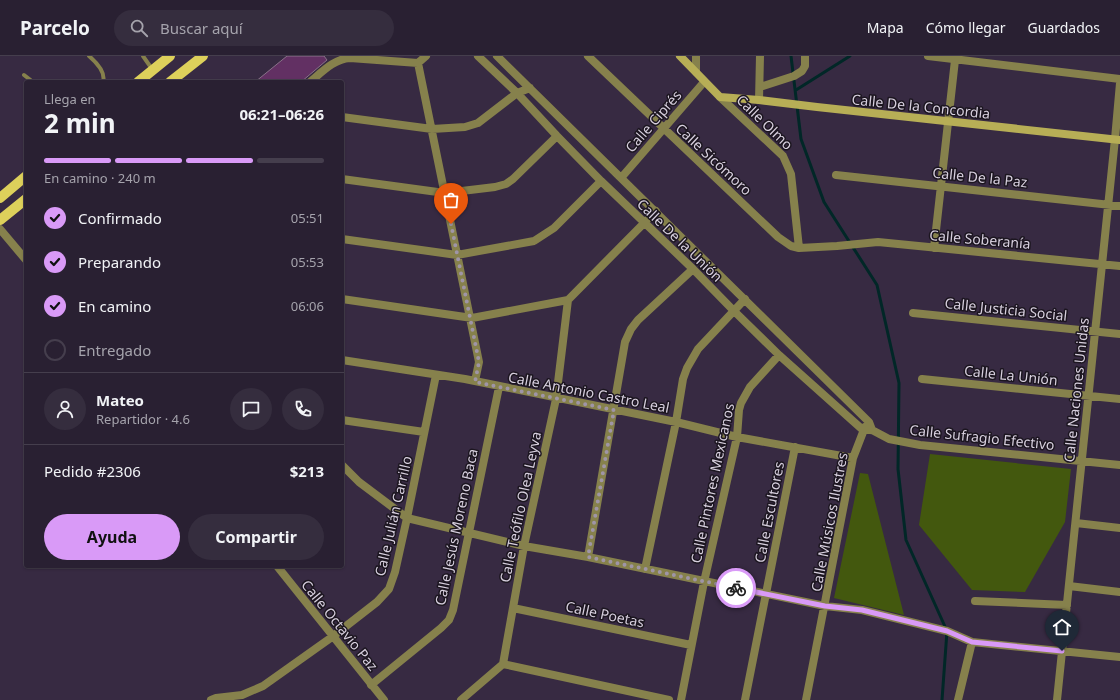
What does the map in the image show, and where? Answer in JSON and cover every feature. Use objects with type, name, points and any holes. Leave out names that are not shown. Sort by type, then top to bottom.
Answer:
[{"type":"main road","points":[[140,80],[170,56]]},
{"type":"main road","points":[[173,80],[203,56]]},
{"type":"main road","points":[[0,198],[24,178]]},
{"type":"main road","points":[[0,220],[24,201]]},
{"type":"street","points":[[312,80],[341,59],[350,58],[418,63],[426,56]]},
{"type":"street","name":"Calle De la Unión","points":[[478,56],[517,93],[601,181],[693,269],[779,355],[863,430]]},
{"type":"street","name":"Calle Sicómoro","points":[[588,56],[778,237],[791,246],[799,248],[837,246]]},
{"type":"street","name":"Calle Olmo","points":[[680,56],[696,71],[704,82],[783,156],[787,162],[791,174],[799,248]]},
{"type":"street","points":[[696,56],[696,71]]},
{"type":"street","points":[[759,100],[760,56]]},
{"type":"street","points":[[760,87],[798,74],[805,66],[804,56]]},
{"type":"street","points":[[928,56],[1120,79]]},
{"type":"street","points":[[496,72],[501,57]]},
{"type":"street","name":"Calle De la Unión","points":[[501,57],[530,88],[745,299],[871,426],[889,439]]},
{"type":"street","points":[[934,248],[955,60]]},
{"type":"street","points":[[418,63],[457,255],[472,318],[479,362],[475,382]]},
{"type":"street","name":"Calle Ciprés","points":[[621,178],[704,82]]},
{"type":"street","name":"Calle Naciones Unidas","points":[[1057,700],[1108,204],[1118,140],[1120,83]]},
{"type":"street","points":[[344,117],[432,129],[465,127],[478,123],[517,93],[530,88]]},
{"type":"street","name":"Calle De la Concordia","points":[[720,97],[759,100],[816,108],[1118,140]]},
{"type":"street","points":[[344,179],[445,193],[495,187],[506,184],[513,179],[557,136]]},
{"type":"street","name":"Calle De la Paz","points":[[836,174],[1120,206]]},
{"type":"street","points":[[344,239],[457,255],[534,241],[554,228],[601,181]]},
{"type":"street","points":[[344,299],[472,318],[568,300],[656,211]]},
{"type":"street","points":[[0,228],[24,258]]},
{"type":"street","name":"Calle Soberanía","points":[[837,246],[878,242],[1120,266]]},
{"type":"street","points":[[588,557],[626,342],[631,329],[638,320],[693,269]]},
{"type":"street","points":[[645,569],[676,422],[683,379],[687,368],[698,349],[733,310],[745,299]]},
{"type":"street","name":"Calle Teófilo Olea Leyva","points":[[503,664],[524,546],[556,399],[568,300]]},
{"type":"street","name":"Calle Justicia Social","points":[[913,313],[1120,334]]},
{"type":"street","name":"Calle Pintores Mexicanos","points":[[681,700],[704,582],[737,437],[739,410],[745,394],[750,387],[779,355]]},
{"type":"street","name":"Calle Antonio Castro Leal","points":[[344,360],[475,382],[676,422],[737,437],[853,458]]},
{"type":"street","name":"Calle Julián Carrillo","points":[[211,700],[242,695],[263,686],[332,637],[377,602],[389,589],[395,572],[407,518],[436,375]]},
{"type":"street","name":"Calle La Unión","points":[[922,379],[1120,399]]},
{"type":"street","name":"Calle Jesús Moreno Baca","points":[[371,685],[449,620],[453,610],[469,534],[498,387]]},
{"type":"street","points":[[344,420],[424,432]]},
{"type":"street","name":"Calle Músicos Ilustres","points":[[806,700],[853,458],[863,430],[871,426]]},
{"type":"street","name":"Calle Sufragio Efectivo","points":[[889,439],[920,445],[1120,465]]},
{"type":"street","name":"Calle Escultores","points":[[745,700],[795,447]]},
{"type":"street","points":[[344,467],[359,482],[407,518],[469,534],[825,606],[862,610],[947,631],[972,642],[1120,657]]},
{"type":"street","points":[[1076,523],[1120,528]]},
{"type":"street","name":"Calle Octavio Paz","points":[[278,568],[384,700]]},
{"type":"street","points":[[1069,586],[1120,592]]},
{"type":"street","points":[[975,601],[1067,605]]},
{"type":"street","name":"Calle Poetas","points":[[513,608],[691,645]]},
{"type":"street","points":[[958,700],[972,642]]},
{"type":"street","points":[[464,699],[503,664],[668,700]]},
{"type":"lane","points":[[89,56],[102,72],[103,80]]},
{"type":"lane","points":[[143,56],[153,70]]},
{"type":"lane","points":[[24,74],[30,80]]},
{"type":"green space","points":[[930,454],[1071,469],[1065,522],[1025,592],[972,590],[919,525]]},
{"type":"green space","points":[[860,473],[868,474],[904,615],[834,598]]},
{"type":"building","points":[[287,56],[324,56],[327,60],[303,80],[257,80]]},
{"type":"waterway","points":[[791,56],[801,139],[824,202],[877,285],[899,383],[898,469],[906,540],[947,631],[942,700]]},
{"type":"waterway","points":[[796,90],[850,56]]},
{"type":"way so far","points":[[451,224],[472,318],[479,362],[475,382],[614,410],[588,557],[736,588]]},
{"type":"route","points":[[736,588],[825,606],[862,610],[947,631],[972,642],[1062,651]]}]
